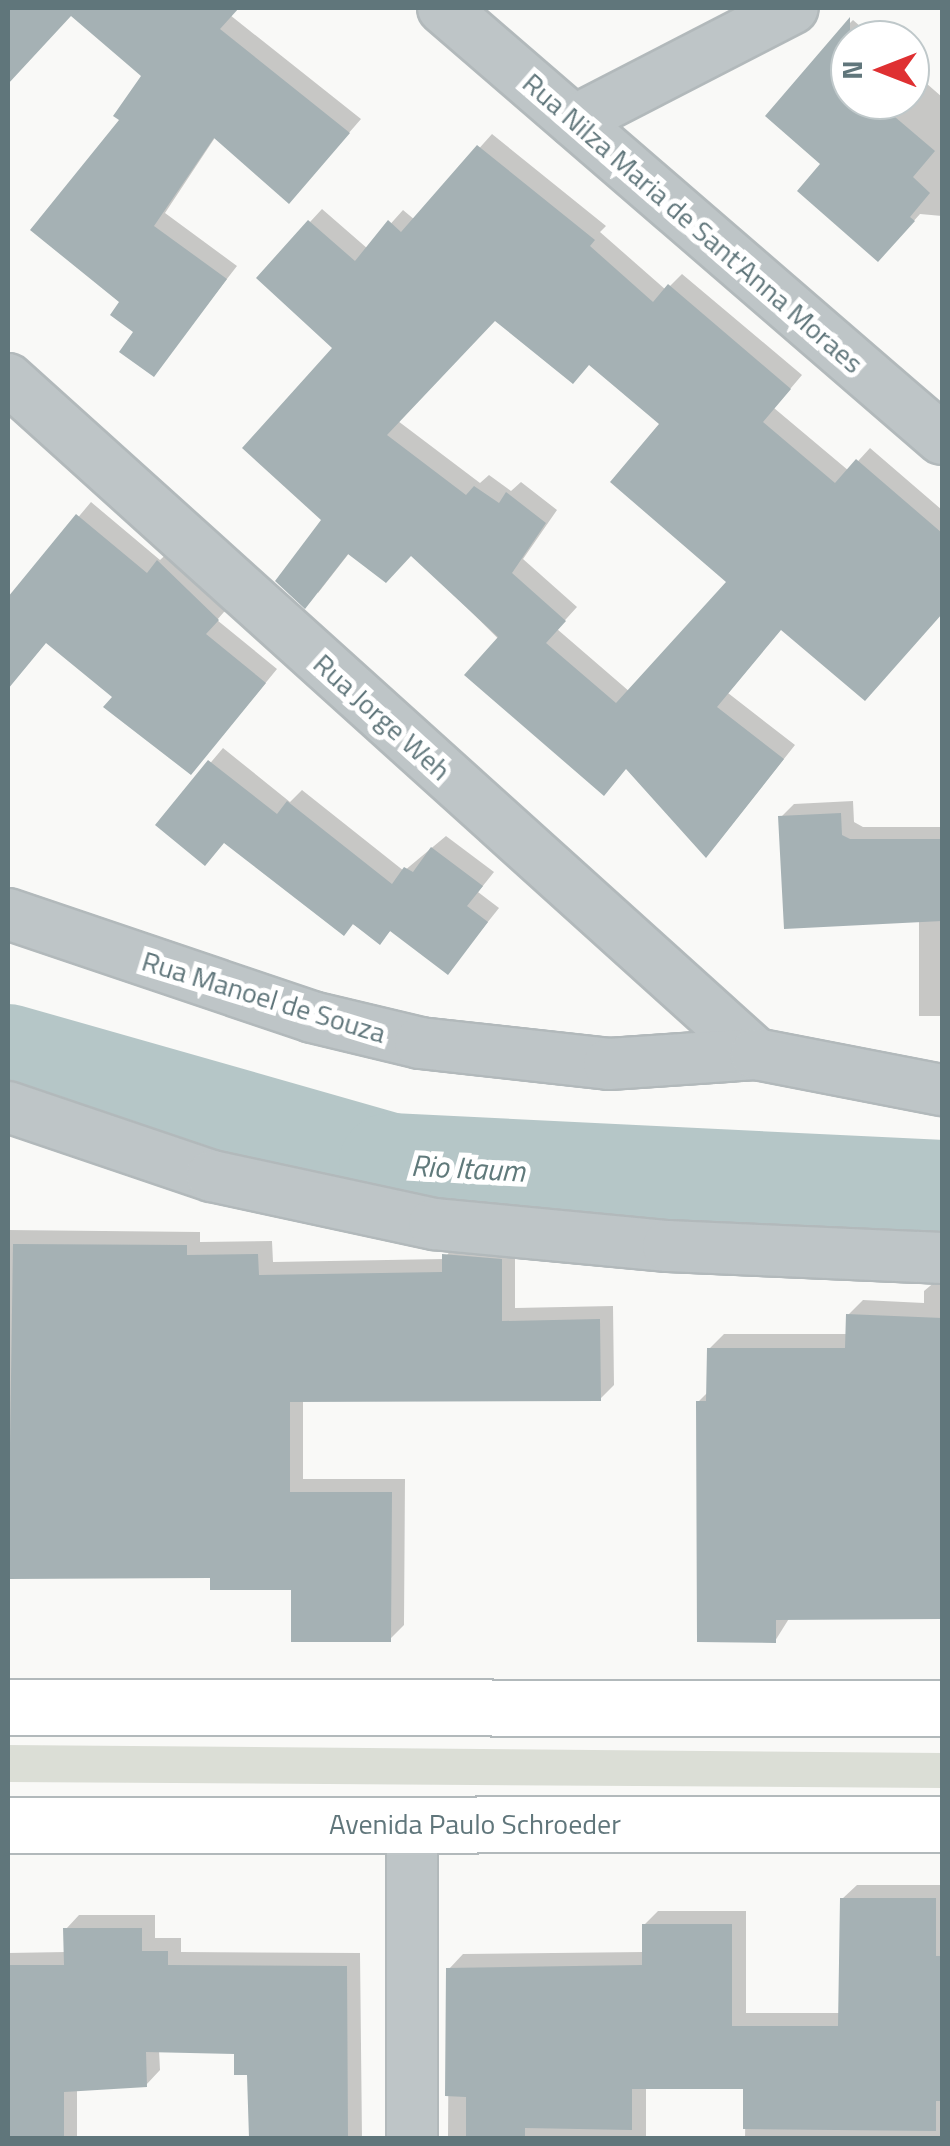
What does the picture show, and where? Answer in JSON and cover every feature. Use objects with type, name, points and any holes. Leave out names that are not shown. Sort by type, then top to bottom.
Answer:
[{"type":"main road","points":[[8,1708],[942,1708]]},
{"type":"main road","name":"Avenida Paulo Schroeder","points":[[8,1825],[942,1824]]},
{"type":"street","name":"Rua Nilza Maria de Sant'Anna Moraes","points":[[443,8],[942,439]]},
{"type":"street","points":[[574,121],[793,8]]},
{"type":"street","name":"Rua Jorge Weh","points":[[8,379],[756,1054]]},
{"type":"street","name":"Rua Manoel de Souza","points":[[8,914],[312,1017],[420,1042],[609,1064],[756,1054],[942,1090]]},
{"type":"street","points":[[8,1107],[212,1176],[434,1224],[668,1246],[942,1258]]},
{"type":"street","points":[[412,1824],[412,2138]]},
{"type":"shaded area","points":[[8,1745],[942,1753],[942,1788],[8,1782]]},
{"type":"building","points":[[8,8],[239,8],[220,29],[350,133],[289,204],[214,138],[154,226],[227,279],[154,377],[119,352],[133,332],[110,315],[119,302],[30,230],[119,120],[113,116],[141,76],[71,16],[8,84]]},
{"type":"building","points":[[830,40],[830,120],[899,120],[935,151],[913,177],[930,193],[910,217],[915,221],[878,262],[797,191],[820,164],[765,116]]},
{"type":"building","points":[[477,145],[595,240],[590,246],[653,302],[668,284],[791,389],[763,422],[835,483],[856,459],[942,533],[942,614],[865,701],[781,630],[717,707],[784,759],[706,858],[626,769],[604,796],[464,675],[498,637],[411,556],[386,583],[348,554],[305,609],[275,581],[321,520],[242,448],[332,348],[256,278],[308,220],[355,261],[388,220],[401,232]],"holes":[[[495,321],[573,384],[589,365],[659,424],[610,482],[726,582],[616,703],[546,643],[566,621],[512,573],[546,523],[506,492],[499,503],[474,486],[466,495],[387,435]]]},
{"type":"building","points":[[76,514],[147,573],[157,560],[219,620],[206,634],[266,683],[191,775],[103,707],[112,697],[46,643],[8,689],[8,597]]},
{"type":"building","points":[[208,760],[277,814],[287,801],[392,884],[404,867],[413,872],[431,847],[483,886],[467,906],[488,922],[448,975],[390,931],[380,945],[353,924],[344,936],[224,843],[205,866],[155,825]]},
{"type":"building","points":[[841,813],[842,835],[850,839],[942,839],[942,921],[784,929],[778,816]]},
{"type":"building","points":[[13,1244],[187,1245],[187,1255],[258,1254],[259,1275],[442,1272],[442,1254],[502,1259],[502,1321],[600,1319],[601,1401],[290,1402],[290,1492],[392,1492],[391,1642],[291,1642],[291,1590],[210,1590],[210,1578],[8,1579]]},
{"type":"building","points":[[846,1314],[942,1318],[942,1619],[776,1620],[776,1643],[697,1642],[696,1401],[706,1401],[707,1348],[845,1348]]},
{"type":"building","points":[[840,1898],[936,1898],[936,1956],[942,1956],[942,2101],[936,2101],[936,2131],[743,2129],[743,2089],[632,2089],[632,2130],[525,2128],[525,2138],[466,2138],[466,2097],[445,2096],[446,1968],[642,1965],[642,1924],[732,1924],[732,2026],[838,2026]]},
{"type":"building","points":[[63,1928],[142,1928],[142,1951],[168,1951],[168,1965],[347,1966],[348,2138],[249,2138],[247,2075],[234,2075],[234,2054],[146,2052],[147,2087],[64,2092],[64,2138],[8,2138],[8,1965],[64,1965]]},
{"type":"waterway","name":"Rio Itaum","points":[[8,1055],[390,1164],[942,1191]]}]
